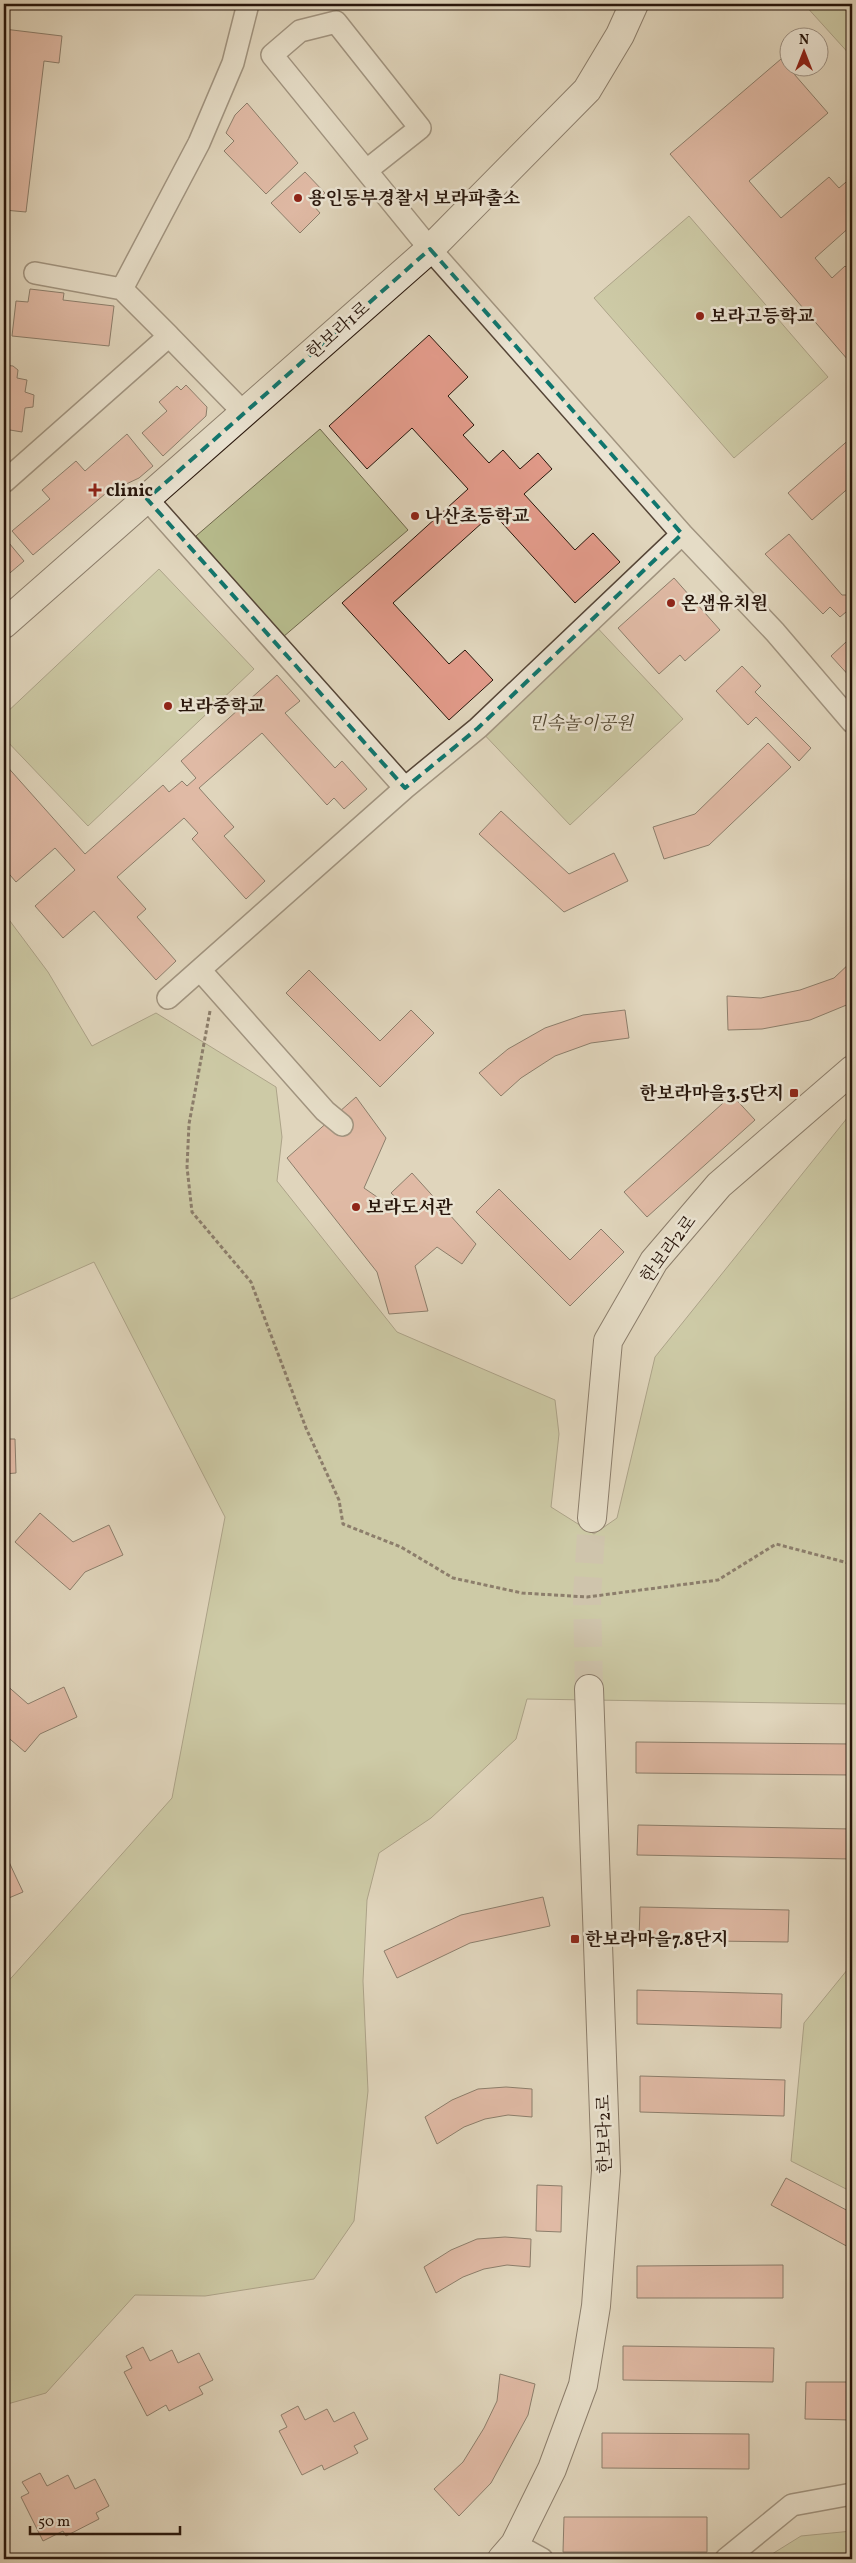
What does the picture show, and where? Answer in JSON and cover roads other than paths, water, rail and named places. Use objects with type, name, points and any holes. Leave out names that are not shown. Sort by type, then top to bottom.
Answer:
[{"type":"street","points":[[122,289],[199,143],[233,63],[248,4]]},
{"type":"street","name":"한보라1로","points":[[4,624],[430,249],[587,90],[620,36],[634,4]]},
{"type":"street","points":[[367,170],[420,128],[336,22],[300,32],[272,55],[430,249],[682,534],[776,632],[852,722]]},
{"type":"street","points":[[35,274],[122,289],[244,414]]},
{"type":"street","points":[[4,482],[169,336]]},
{"type":"street","points":[[147,498],[404,788]]},
{"type":"street","points":[[168,998],[207,977],[404,788],[478,728],[682,534]]},
{"type":"street","points":[[207,977],[325,1112],[342,1125]]},
{"type":"street","name":"한보라2로","points":[[592,1518],[608,1342],[654,1261],[719,1185],[852,1070]]},
{"type":"street","name":"한보라2로","points":[[508,2552],[552,2469],[583,2384],[596,2306],[606,2171],[589,1689]]},
{"type":"street","points":[[726,2559],[792,2505],[852,2494]]},
{"type":"street","points":[[508,2552],[542,2559]]},
{"type":"tunnel","points":[[589,1689],[587,1597],[592,1518]]},
{"type":"place","name":"용인동부경찰서 보라파출소","points":[[298,198]]},
{"type":"place","name":"보라고등학교","points":[[700,316]]},
{"type":"place","name":"clinic","points":[[95,490]]},
{"type":"place","name":"나산초등학교","points":[[415,516]]},
{"type":"place","name":"온샘유치원","points":[[671,603]]},
{"type":"place","name":"보라중학교","points":[[168,706]]},
{"type":"place","name":"한보라마을3.5단지","points":[[794,1093]]},
{"type":"place","name":"보라도서관","points":[[356,1207]]},
{"type":"place","name":"한보라마을7.8단지","points":[[575,1939]]},
{"type":"park label","name":"민속놀이공원","points":[[581,723]]}]
